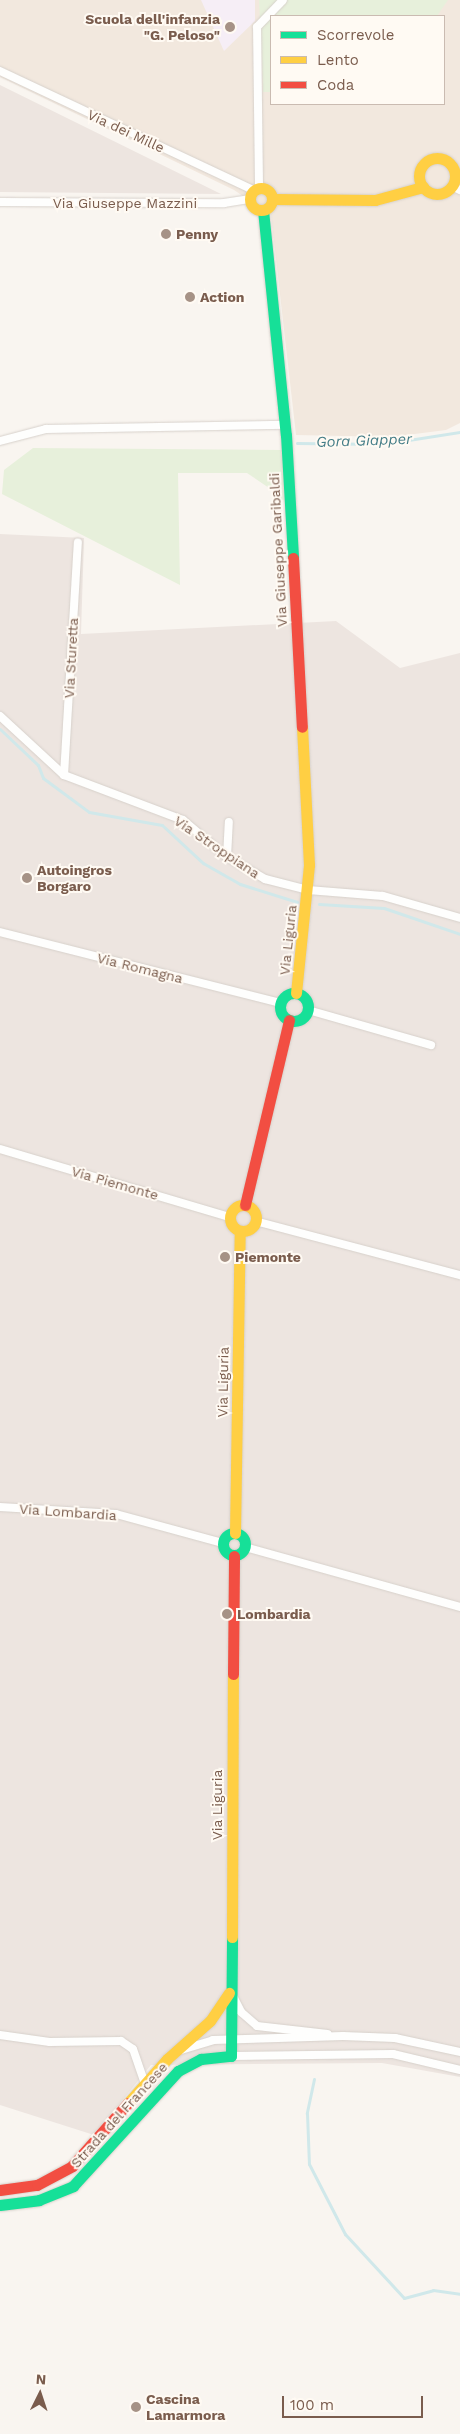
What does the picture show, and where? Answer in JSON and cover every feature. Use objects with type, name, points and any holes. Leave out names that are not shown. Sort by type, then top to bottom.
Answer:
[{"type":"street","points":[[272,199],[263,210],[255,208],[257,26],[283,0]]},
{"type":"street","name":"Via dei Mille","points":[[0,71],[254,192]]},
{"type":"street","points":[[272,199],[375,200],[423,188],[437,194],[456,188],[456,165],[441,159],[425,162],[419,178],[423,188]]},
{"type":"street","points":[[254,192],[270,192],[272,199]]},
{"type":"street","name":"Via Giuseppe Mazzini","points":[[0,202],[224,202],[254,192]]},
{"type":"street","name":"Via Giuseppe Garibaldi","points":[[263,210],[286,430],[308,890]]},
{"type":"street","points":[[0,441],[46,428],[286,430]]},
{"type":"street","name":"Via Sturetta","points":[[64,775],[78,542]]},
{"type":"street","name":"Via Stroppiana","points":[[0,716],[64,775],[183,820],[227,857],[265,879],[308,890],[382,896],[460,918]]},
{"type":"street","points":[[227,857],[229,822]]},
{"type":"street","name":"Via Liguria","points":[[296,993],[308,890]]},
{"type":"street","name":"Via Romagna","points":[[0,932],[281,1003]]},
{"type":"street","points":[[245,1205],[289,1020],[281,1003],[288,994],[296,993],[305,998],[308,1010]]},
{"type":"street","points":[[289,1020],[299,1020],[308,1010]]},
{"type":"street","points":[[308,1010],[431,1045]]},
{"type":"street","name":"Via Piemonte","points":[[0,1149],[230,1217]]},
{"type":"street","points":[[255,1221],[254,1212],[245,1205],[236,1206],[230,1217],[240,1231],[255,1221],[460,1275]]},
{"type":"street","name":"Via Liguria","points":[[235,1533],[240,1231]]},
{"type":"street","name":"Via Lombardia","points":[[0,1507],[116,1514],[223,1543]]},
{"type":"street","points":[[235,1533],[244,1538],[246,1546],[234,1556],[223,1543],[235,1533]]},
{"type":"street","points":[[246,1546],[460,1607]]},
{"type":"street","name":"Via Liguria","points":[[230,2056],[234,1556]]},
{"type":"street","points":[[231,1989],[241,2012],[257,2026],[337,2036]]},
{"type":"street","points":[[167,2059],[210,2021],[231,1989]]},
{"type":"street","name":"Strada del Francese","points":[[0,2035],[50,2042],[121,2041],[133,2049],[145,2083]]},
{"type":"street","name":"Strada del Francese","points":[[0,2190],[38,2185],[62,2174],[167,2059],[196,2044],[230,2039],[337,2036],[415,2041],[460,2052]]},
{"type":"street","points":[[413,2057],[415,2041]]},
{"type":"street","name":"Strada del Francese","points":[[0,2207],[16,2204],[73,2186],[92,2171],[178,2071],[200,2059],[230,2056],[343,2052],[413,2057],[460,2070]]},
{"type":"shaded area","points":[[0,0],[460,0],[460,423],[446,430],[391,437],[296,435],[271,215],[234,190],[0,77]]},
{"type":"shaded area","name":"Scuola dell'infanzia \"G. Peloso\"","points":[[201,0],[255,0],[255,21],[224,51]]},
{"type":"shaded area","points":[[0,85],[221,194],[0,192]]},
{"type":"shaded area","points":[[0,534],[84,538],[81,634],[336,621],[400,668],[460,653],[460,2077],[382,2063],[151,2065],[94,2135],[0,2105]]},
{"type":"green space","points":[[259,0],[448,0],[438,15],[270,15],[270,92],[263,92]]},
{"type":"green space","points":[[33,448],[282,450],[285,500],[277,500],[272,490],[247,473],[178,473],[180,585],[2,494],[4,470]]},
{"type":"waterway","name":"Gora Giapper","points":[[297,443],[383,444],[460,432]]},
{"type":"waterway","points":[[0,729],[38,765],[43,778],[89,812],[162,825],[203,863],[240,884],[297,902]]},
{"type":"waterway","points":[[319,904],[384,908],[460,934]]},
{"type":"waterway","points":[[314,2079],[307,2113],[309,2164],[345,2234],[404,2298],[433,2290],[460,2294]]},
{"type":"traffic: fast","points":[[263,210],[286,435],[293,558]]},
{"type":"traffic: fast","points":[[294,993],[304,997],[308,1007],[304,1017],[294,1021],[284,1017],[280,1007],[284,997],[294,993]]},
{"type":"traffic: fast","points":[[234,1533],[242,1536],[245,1544],[242,1552],[234,1555],[226,1552],[223,1544],[226,1536],[234,1533]]},
{"type":"traffic: fast","points":[[0,2205],[39,2200],[73,2186],[178,2071],[201,2059],[231,2056],[232,1937]]},
{"type":"traffic: slow","points":[[437,158],[444,159],[450,163],[454,169],[455,176],[454,183],[450,189],[444,193],[437,194],[430,193],[424,189],[420,183],[419,176],[420,169],[424,163],[430,159],[437,158]]},
{"type":"traffic: slow","points":[[272,199],[375,200],[423,187]]},
{"type":"traffic: slow","points":[[257,188],[265,188],[272,195],[272,199],[272,203],[265,210],[257,210],[250,203],[250,195],[257,188]]},
{"type":"traffic: slow","points":[[296,993],[309,865],[302,727]]},
{"type":"traffic: slow","points":[[243,1205],[252,1209],[256,1218],[252,1227],[243,1231],[234,1227],[230,1218],[234,1209],[243,1205]]},
{"type":"traffic: slow","points":[[235,1533],[240,1231]]},
{"type":"traffic: slow","points":[[232,1937],[233,1674]]},
{"type":"traffic: slow","points":[[128,2103],[167,2059],[210,2021],[229,1993]]},
{"type":"traffic: jam","points":[[293,558],[302,727]]},
{"type":"traffic: jam","points":[[245,1205],[289,1020]]},
{"type":"traffic: jam","points":[[233,1674],[234,1556]]},
{"type":"traffic: jam","points":[[0,2190],[37,2185],[72,2166],[128,2103]]},
{"type":"place","name":"Scuola dell'infanzia \"G. Peloso\"","points":[[230,27]]},
{"type":"place","name":"Penny","points":[[166,234]]},
{"type":"place","name":"Action","points":[[190,297]]},
{"type":"place","name":"Autoingros Borgaro","points":[[27,878]]},
{"type":"place","name":"Piemonte","points":[[225,1257]]},
{"type":"place","name":"Lombardia","points":[[227,1614]]},
{"type":"place","name":"Cascina Lamarmora","points":[[136,2407]]}]
